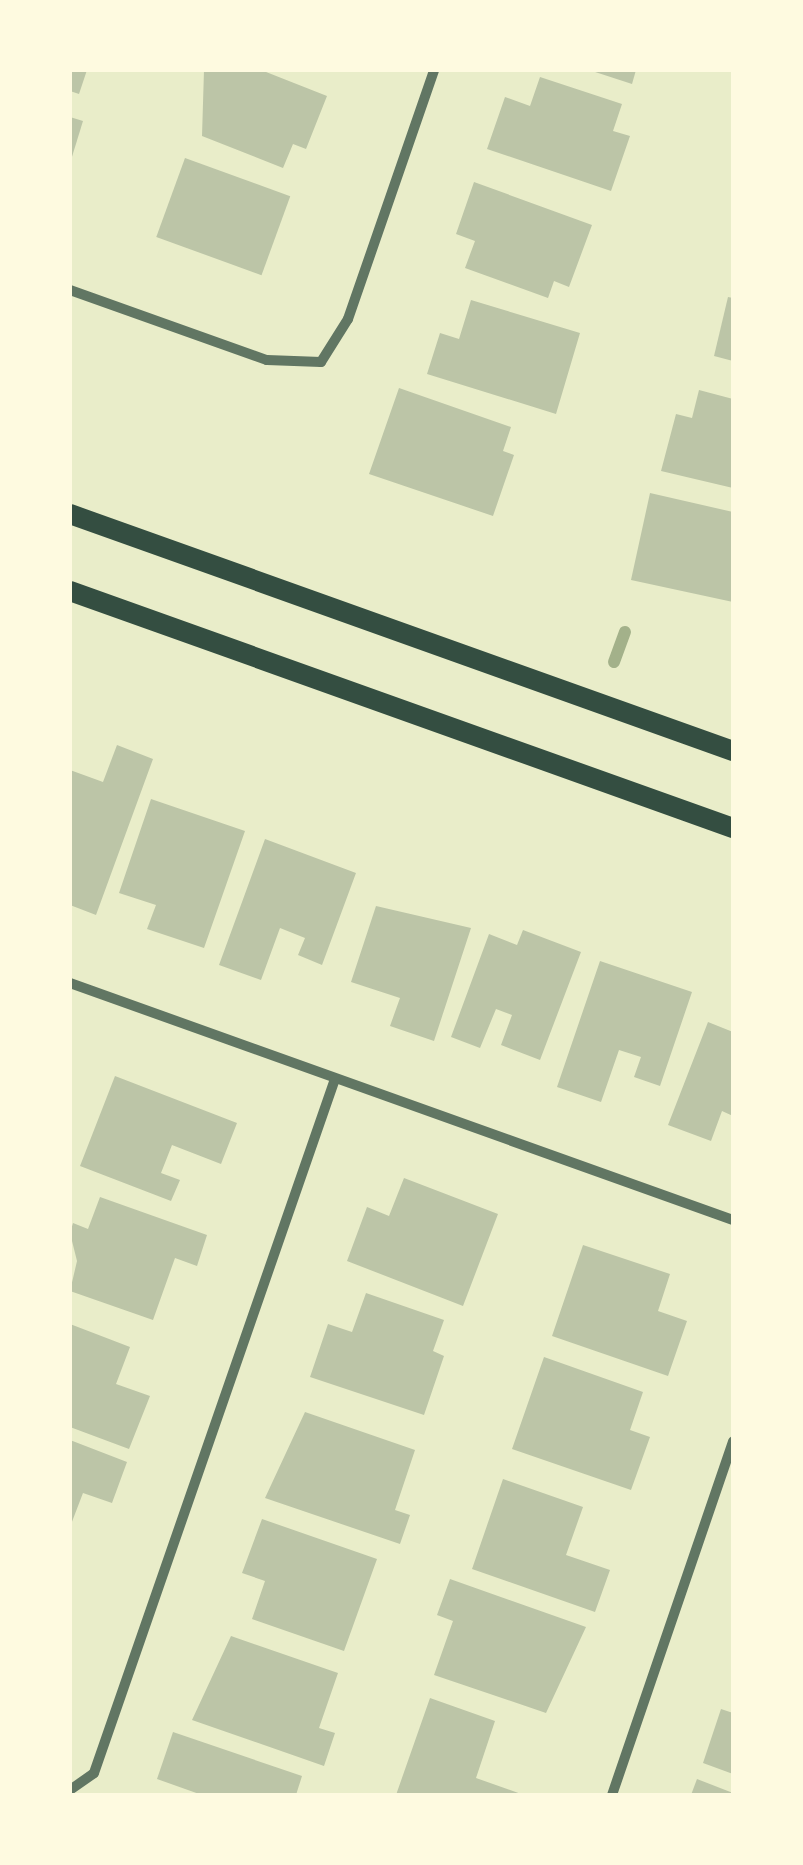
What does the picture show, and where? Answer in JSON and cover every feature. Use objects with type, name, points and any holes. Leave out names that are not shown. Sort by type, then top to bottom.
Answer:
[{"type":"main road","points":[[70,514],[733,751]]},
{"type":"main road","points":[[70,591],[733,828]]},
{"type":"street","points":[[70,290],[267,360],[321,362],[348,319],[434,70]]},
{"type":"street","points":[[70,983],[733,1220]]},
{"type":"street","points":[[70,1790],[94,1772],[335,1079]]},
{"type":"street","points":[[612,1795],[733,1441]]},
{"type":"building","points":[[70,70],[87,70],[79,94],[70,91]]},
{"type":"building","points":[[204,70],[261,70],[327,96],[306,149],[293,144],[283,168],[202,136]]},
{"type":"building","points":[[589,70],[636,70],[632,84]]},
{"type":"building","points":[[540,77],[622,104],[613,131],[630,136],[611,191],[487,149],[505,97],[530,106]]},
{"type":"building","points":[[70,117],[83,121],[71,160],[70,160]]},
{"type":"building","points":[[185,158],[290,196],[262,275],[156,237]]},
{"type":"building","points":[[474,182],[592,225],[569,287],[554,281],[548,298],[465,268],[475,241],[456,234]]},
{"type":"building","points":[[728,297],[733,298],[733,361],[714,356]]},
{"type":"building","points":[[471,300],[580,333],[556,414],[427,374],[440,333],[459,339]]},
{"type":"building","points":[[399,388],[511,427],[503,451],[514,455],[493,516],[369,474]]},
{"type":"building","points":[[699,390],[733,399],[733,488],[661,471],[676,414],[692,418]]},
{"type":"building","points":[[650,493],[733,512],[733,602],[631,580]]},
{"type":"building","points":[[117,745],[153,759],[96,915],[70,905],[70,770],[103,782]]},
{"type":"building","points":[[151,799],[245,831],[204,948],[147,929],[156,905],[119,893]]},
{"type":"building","points":[[265,839],[356,873],[322,965],[298,955],[305,938],[280,928],[261,980],[219,965]]},
{"type":"building","points":[[376,906],[471,928],[434,1041],[390,1026],[400,998],[351,982]]},
{"type":"building","points":[[523,930],[581,952],[540,1060],[501,1045],[512,1015],[496,1009],[480,1048],[451,1037],[489,934],[517,945]]},
{"type":"building","points":[[600,961],[692,992],[660,1086],[634,1077],[641,1057],[619,1050],[601,1102],[557,1087]]},
{"type":"building","points":[[708,1022],[733,1032],[733,1116],[722,1111],[711,1141],[668,1125]]},
{"type":"building","points":[[115,1076],[237,1123],[221,1164],[172,1145],[161,1173],[180,1180],[171,1201],[80,1166]]},
{"type":"building","points":[[404,1178],[498,1214],[463,1306],[347,1261],[367,1207],[389,1216]]},
{"type":"building","points":[[100,1197],[207,1235],[197,1266],[175,1258],[153,1320],[70,1291],[77,1261],[70,1233],[73,1223],[88,1229]]},
{"type":"building","points":[[583,1245],[670,1274],[658,1311],[687,1321],[668,1376],[552,1336]]},
{"type":"building","points":[[366,1293],[444,1320],[433,1351],[444,1356],[424,1415],[310,1377],[328,1324],[352,1332]]},
{"type":"building","points":[[70,1324],[130,1347],[116,1384],[150,1396],[129,1449],[70,1427]]},
{"type":"building","points":[[544,1357],[643,1392],[630,1430],[650,1437],[631,1490],[512,1449]]},
{"type":"building","points":[[305,1412],[415,1450],[395,1510],[410,1515],[400,1544],[265,1498]]},
{"type":"building","points":[[70,1440],[127,1462],[112,1503],[83,1493],[70,1527]]},
{"type":"building","points":[[503,1479],[583,1507],[566,1555],[610,1570],[595,1612],[472,1569]]},
{"type":"building","points":[[262,1519],[377,1559],[344,1651],[252,1619],[265,1581],[242,1573]]},
{"type":"building","points":[[450,1579],[586,1627],[546,1713],[434,1675],[453,1621],[437,1615]]},
{"type":"building","points":[[231,1636],[338,1673],[319,1728],[335,1733],[324,1766],[192,1720]]},
{"type":"building","points":[[430,1698],[495,1721],[476,1778],[524,1795],[396,1795]]},
{"type":"building","points":[[721,1709],[733,1713],[733,1774],[703,1763]]},
{"type":"building","points":[[173,1732],[302,1776],[296,1795],[202,1795],[157,1779]]},
{"type":"building","points":[[697,1779],[733,1793],[733,1795],[691,1795]]},
{"type":"waterway","points":[[614,662],[625,632]]}]
